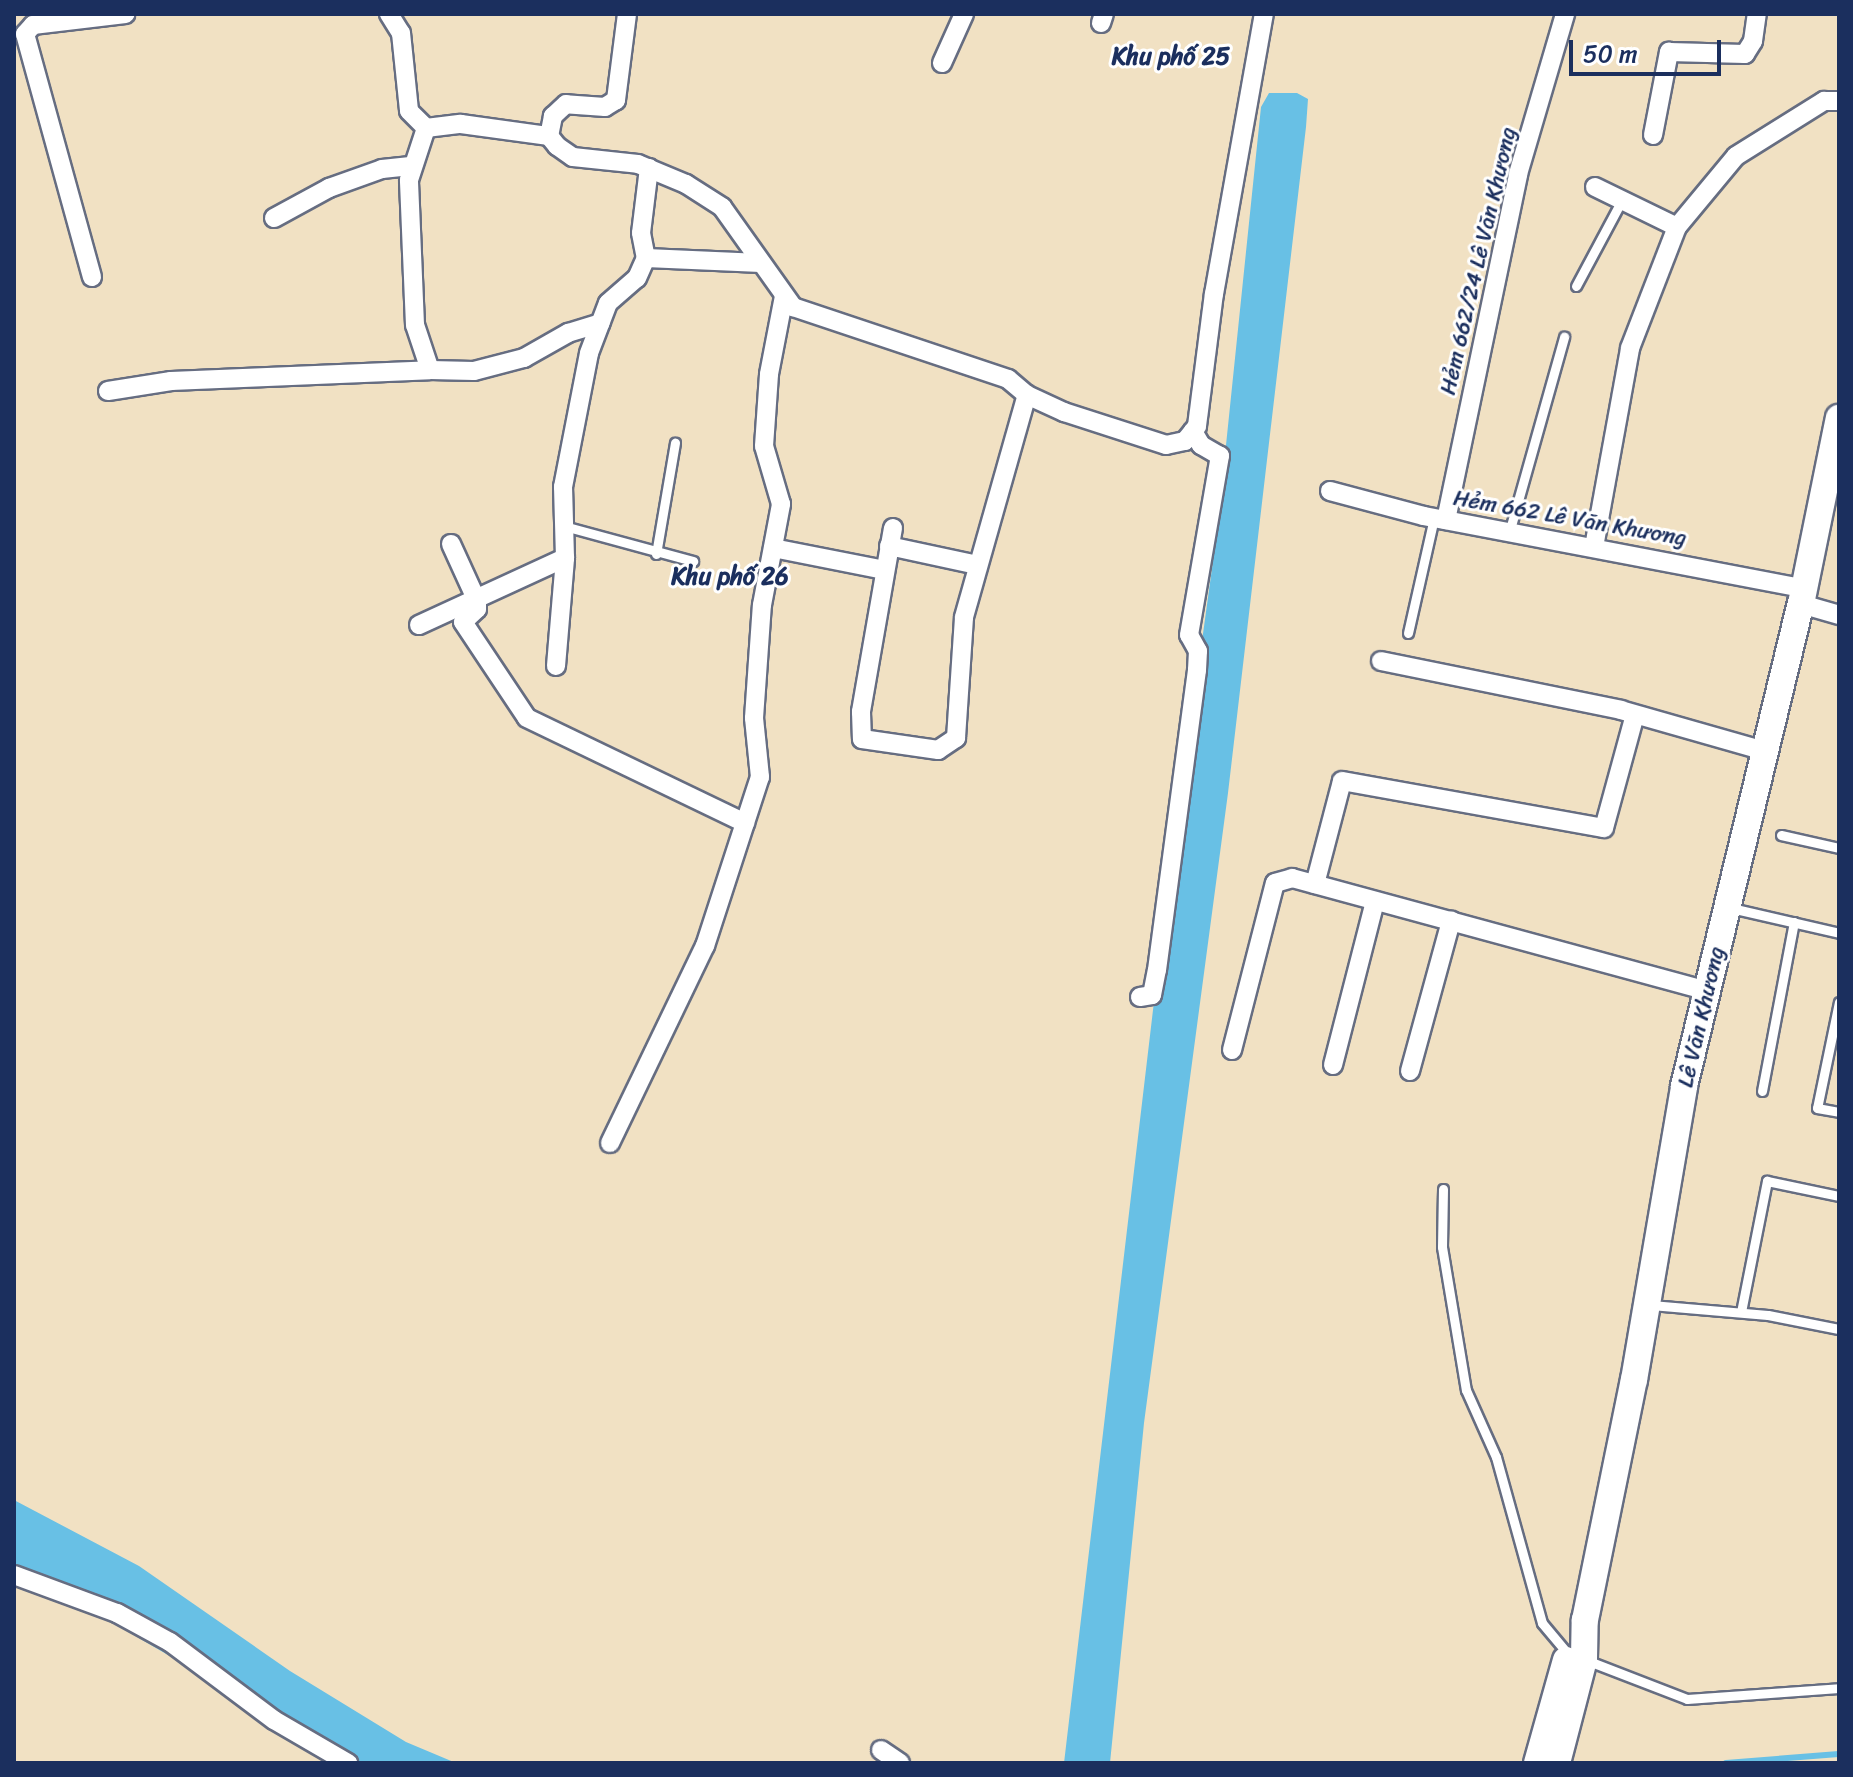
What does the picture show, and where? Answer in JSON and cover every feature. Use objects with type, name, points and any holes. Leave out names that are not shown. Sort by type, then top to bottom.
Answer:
[{"type":"main road","name":"Lê Văn Khương","points":[[1557,1763],[1647,1305],[1684,1086],[1802,596],[1839,418]]},
{"type":"main road","name":"Lê Văn Khương","points":[[1537,1763],[1576,1656]]},
{"type":"street","points":[[92,277],[25,34],[33,25],[125,14]]},
{"type":"street","points":[[389,14],[401,33],[409,111],[426,128]]},
{"type":"street","points":[[549,136],[553,116],[566,104],[605,107],[616,100],[627,14]]},
{"type":"street","points":[[942,63],[964,14]]},
{"type":"street","points":[[426,128],[461,124],[549,136],[573,157],[649,168],[722,207],[793,307],[1008,379],[1027,395],[1166,445],[1185,441],[1193,431],[1264,14]]},
{"type":"street","name":"Hẻm 662/24 Lê Văn Khương","points":[[1440,519],[1518,174],[1565,14]]},
{"type":"street","points":[[1653,135],[1669,52],[1745,54],[1753,41],[1757,14]]},
{"type":"street","points":[[1594,547],[1630,348],[1677,227],[1736,156],[1824,101],[1839,101]]},
{"type":"street","points":[[426,128],[409,180],[415,325],[430,370]]},
{"type":"street","points":[[274,218],[329,188],[382,169],[413,166]]},
{"type":"street","points":[[556,666],[565,558],[563,487],[589,353],[608,303],[637,278],[646,258],[641,233],[649,168]]},
{"type":"street","points":[[1595,187],[1677,227]]},
{"type":"street","points":[[646,258],[761,263]]},
{"type":"street","points":[[610,1143],[705,946],[760,777],[754,718],[762,605],[781,504],[764,446],[769,374],[784,296]]},
{"type":"street","points":[[108,391],[171,381],[430,370],[474,371],[524,358],[568,333],[600,323]]},
{"type":"street","points":[[978,565],[891,537],[862,739],[938,750],[956,738],[964,617],[1027,395]]},
{"type":"street","points":[[1140,997],[1152,995],[1157,970],[1197,670],[1198,651],[1189,635],[1220,456],[1201,445],[1193,431]]},
{"type":"street","name":"Hẻm 662 Lê Văn Khương","points":[[1330,491],[1440,519],[1594,547],[1802,596],[1839,615]]},
{"type":"street","points":[[451,544],[477,601],[477,609],[463,622],[527,718],[745,823]]},
{"type":"street","points":[[773,548],[884,570]]},
{"type":"street","points":[[419,625],[565,558]]},
{"type":"street","points":[[1381,661],[1635,715],[1765,751]]},
{"type":"street","points":[[1315,884],[1342,781],[1604,828],[1635,715]]},
{"type":"street","points":[[1232,1050],[1275,883],[1292,878],[1707,991]]},
{"type":"street","points":[[1333,1065],[1375,901]]},
{"type":"street","points":[[1410,1071],[1451,921]]},
{"type":"street","points":[[14,1575],[117,1613],[170,1642],[274,1720],[348,1763]]},
{"type":"street","points":[[881,1750],[900,1763]]},
{"type":"lane","points":[[1576,286],[1622,200]]},
{"type":"lane","points":[[1509,533],[1564,337]]},
{"type":"lane","points":[[656,554],[675,443]]},
{"type":"lane","points":[[1408,633],[1440,519]]},
{"type":"lane","points":[[564,526],[656,554],[693,561]]},
{"type":"lane","points":[[1781,835],[1839,848]]},
{"type":"lane","points":[[1727,908],[1839,933]]},
{"type":"lane","points":[[1762,1091],[1794,922]]},
{"type":"lane","points":[[1839,1002],[1817,1108],[1839,1112]]},
{"type":"lane","points":[[1741,1312],[1767,1181],[1839,1196]]},
{"type":"lane","points":[[1443,1189],[1442,1247],[1466,1390],[1496,1457],[1542,1623],[1576,1656],[1687,1699],[1839,1688]]},
{"type":"lane","points":[[1647,1305],[1741,1312],[1839,1329]]},
{"type":"water","points":[[1269,93],[1297,93],[1308,99],[1306,127],[1228,793],[1144,1423],[1110,1763],[1064,1763],[1164,917],[1217,532],[1261,107]]},
{"type":"water","points":[[14,1500],[139,1566],[290,1671],[406,1742],[456,1763],[358,1763],[339,1755],[14,1565]]},
{"type":"waterway","points":[[1726,1763],[1839,1754]]},
{"type":"district","name":"Khu phố 25","points":[[1171,57]]},
{"type":"district","name":"Khu phố 26","points":[[730,577]]}]
